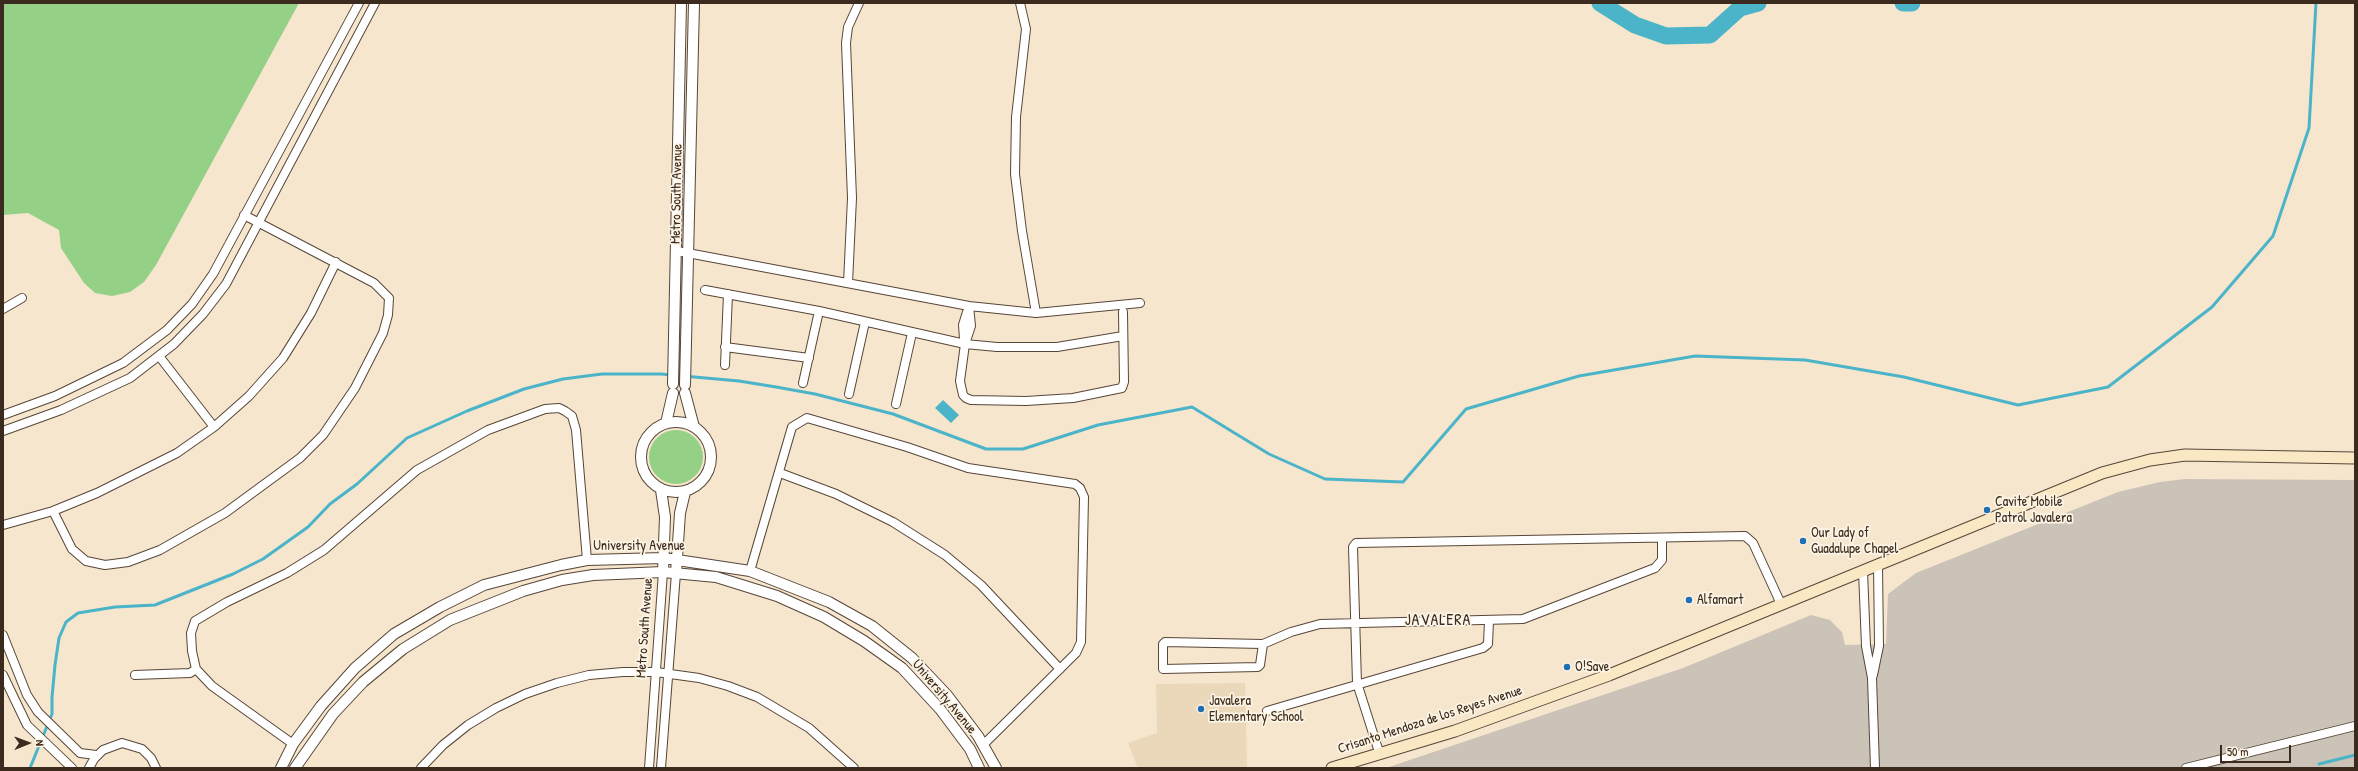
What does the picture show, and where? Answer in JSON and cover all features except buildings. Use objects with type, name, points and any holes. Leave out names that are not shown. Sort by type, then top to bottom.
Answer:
[{"type":"main road","name":"Crisanto Mendoza de los Reyes Avenue","points":[[1332,768],[1379,752],[1455,731],[1609,675],[2102,473],[2150,460],[2185,455],[2355,458]]},
{"type":"street","points":[[3,415],[55,396],[123,363],[167,330],[192,304],[213,274],[359,3]]},
{"type":"street","points":[[3,431],[96,396],[130,378],[174,344],[203,314],[226,284],[375,3]]},
{"type":"street","name":"Metro South Avenue","points":[[666,423],[673,387],[674,367],[681,3]]},
{"type":"street","name":"Metro South Avenue","points":[[662,768],[680,513],[685,492],[702,481],[711,462],[708,442],[694,427],[685,387],[690,253],[694,3]]},
{"type":"street","points":[[848,283],[852,198],[846,43],[848,27],[859,3]]},
{"type":"street","points":[[1020,3],[1026,29],[1016,117],[1015,174],[1022,231],[1036,313]]},
{"type":"street","points":[[53,511],[72,549],[86,561],[105,565],[128,562],[160,550],[225,513],[300,458],[323,435],[356,388],[383,334],[388,316],[389,298],[384,291],[374,283],[244,215]]},
{"type":"street","points":[[677,251],[969,306],[1036,313],[1140,303]]},
{"type":"street","points":[[3,525],[53,511],[97,493],[177,453],[214,427],[249,396],[283,358],[311,312],[336,262]]},
{"type":"street","points":[[705,290],[819,311],[965,344],[997,347],[1057,347],[1123,336]]},
{"type":"street","points":[[725,365],[728,294]]},
{"type":"street","points":[[3,309],[22,298]]},
{"type":"street","points":[[969,306],[971,326],[965,344],[960,381],[966,398],[1026,401],[1073,398],[1122,388],[1124,382],[1123,312]]},
{"type":"street","points":[[803,383],[819,311]]},
{"type":"street","points":[[850,394],[864,322]]},
{"type":"street","points":[[896,404],[912,333]]},
{"type":"street","points":[[725,347],[809,358]]},
{"type":"street","points":[[159,356],[214,427]]},
{"type":"street","points":[[293,744],[212,686],[196,669],[190,633],[196,621],[227,602],[287,573],[324,550],[417,470],[449,450],[488,430],[545,409],[559,408],[572,416],[574,422],[587,560]]},
{"type":"street","points":[[750,571],[780,473],[792,427],[807,418],[907,447],[968,468],[1075,484],[1080,488],[1084,497],[1083,633],[1081,642],[1076,653],[984,745]]},
{"type":"street","points":[[685,492],[677,493],[661,490],[653,484],[645,473],[641,455],[645,441],[650,434],[666,423],[680,422],[694,427]]},
{"type":"street","points":[[780,473],[836,494],[893,522],[945,555],[981,585],[1060,669]]},
{"type":"street","name":"Metro South Avenue","points":[[649,768],[664,558],[665,517],[661,490]]},
{"type":"street","points":[[1379,752],[1357,683],[1353,547],[1356,543],[1738,536],[1750,538],[1781,604]]},
{"type":"street","points":[[1263,644],[1260,665],[1258,667],[1163,670],[1163,644],[1165,642],[1263,644],[1291,632],[1320,624],[1489,622],[1523,619],[1655,568],[1662,560],[1662,538]]},
{"type":"street","name":"University Avenue","points":[[281,768],[293,744],[321,706],[355,668],[394,634],[440,607],[484,585],[560,565],[587,560],[664,558],[678,558],[750,571],[829,602],[872,626],[912,658],[947,695],[984,745],[996,768]]},
{"type":"street","points":[[1872,678],[1879,646],[1878,564]]},
{"type":"street","points":[[1863,571],[1866,646],[1872,678],[1875,768]]},
{"type":"street","name":"University Avenue","points":[[295,768],[333,714],[363,682],[403,648],[456,616],[523,590],[562,580],[593,575],[663,572],[716,577],[777,596],[824,617],[864,641],[902,668],[940,709],[970,749],[979,768]]},
{"type":"street","points":[[1267,711],[1357,683],[1483,648],[1488,644],[1489,622]]},
{"type":"street","points":[[3,636],[27,695],[38,712],[80,753],[96,755]]},
{"type":"street","points":[[135,675],[190,673],[196,669]]},
{"type":"street","points":[[421,768],[443,746],[468,725],[496,708],[526,694],[557,683],[589,675],[623,672],[669,673],[728,686],[757,697],[809,728],[854,768]]},
{"type":"street","points":[[3,675],[27,725],[72,768]]},
{"type":"street","points":[[2186,768],[2355,726]]},
{"type":"street","points":[[90,768],[96,755],[110,746],[131,744],[148,755],[156,768]]},
{"type":"shaded area","points":[[2185,479],[2355,480],[2355,768],[1386,768],[1683,668],[1811,615],[1830,620],[1842,632],[1845,645],[1886,644],[1888,594],[1916,573],[2118,492],[2160,482]]},
{"type":"shaded area","name":"Javalera Elementary School","points":[[1245,683],[1247,768],[1138,768],[1128,743],[1157,733],[1156,684]]},
{"type":"green space","points":[[3,3],[299,3],[156,265],[144,282],[130,292],[112,296],[95,293],[84,283],[61,248],[59,230],[28,213],[3,215]]},
{"type":"green space","points":[[671,430],[681,430],[691,434],[699,442],[703,452],[703,462],[699,472],[691,480],[681,484],[671,484],[661,480],[653,472],[649,462],[649,452],[653,442],[661,434]]},
{"type":"water","points":[[943,400],[959,415],[951,423],[935,408]]},
{"type":"waterway","points":[[1600,3],[1635,25],[1666,36],[1710,35],[1740,8],[1758,3]]},
{"type":"waterway","points":[[1903,3],[1912,3]]},
{"type":"waterway","points":[[30,768],[52,714],[52,697],[59,638],[66,622],[78,613],[115,607],[155,605],[233,574],[263,559],[308,527],[330,504],[357,484],[407,438],[467,411],[524,389],[563,379],[602,374],[661,374],[739,381],[776,387],[815,394],[893,414],[986,449],[1023,449],[1098,425],[1192,407],[1269,454],[1325,479],[1403,482],[1466,409],[1579,376],[1695,356],[1805,360],[1904,377],[2018,405],[2108,387],[2212,307],[2273,236],[2309,128],[2316,3]]},
{"type":"waterway","points":[[2319,764],[2355,755]]},
{"type":"place","name":"Cavite Mobile Patrol Javalera","points":[[1987,510]]},
{"type":"place","name":"Our Lady of Guadalupe Chapel","points":[[1803,541]]},
{"type":"place","name":"Alfamart","points":[[1689,600]]},
{"type":"place","name":"O!Save","points":[[1567,667]]},
{"type":"place","name":"Javalera Elementary School","points":[[1201,709]]},
{"type":"district","name":"JAVALERA","points":[[1438,621]]}]
